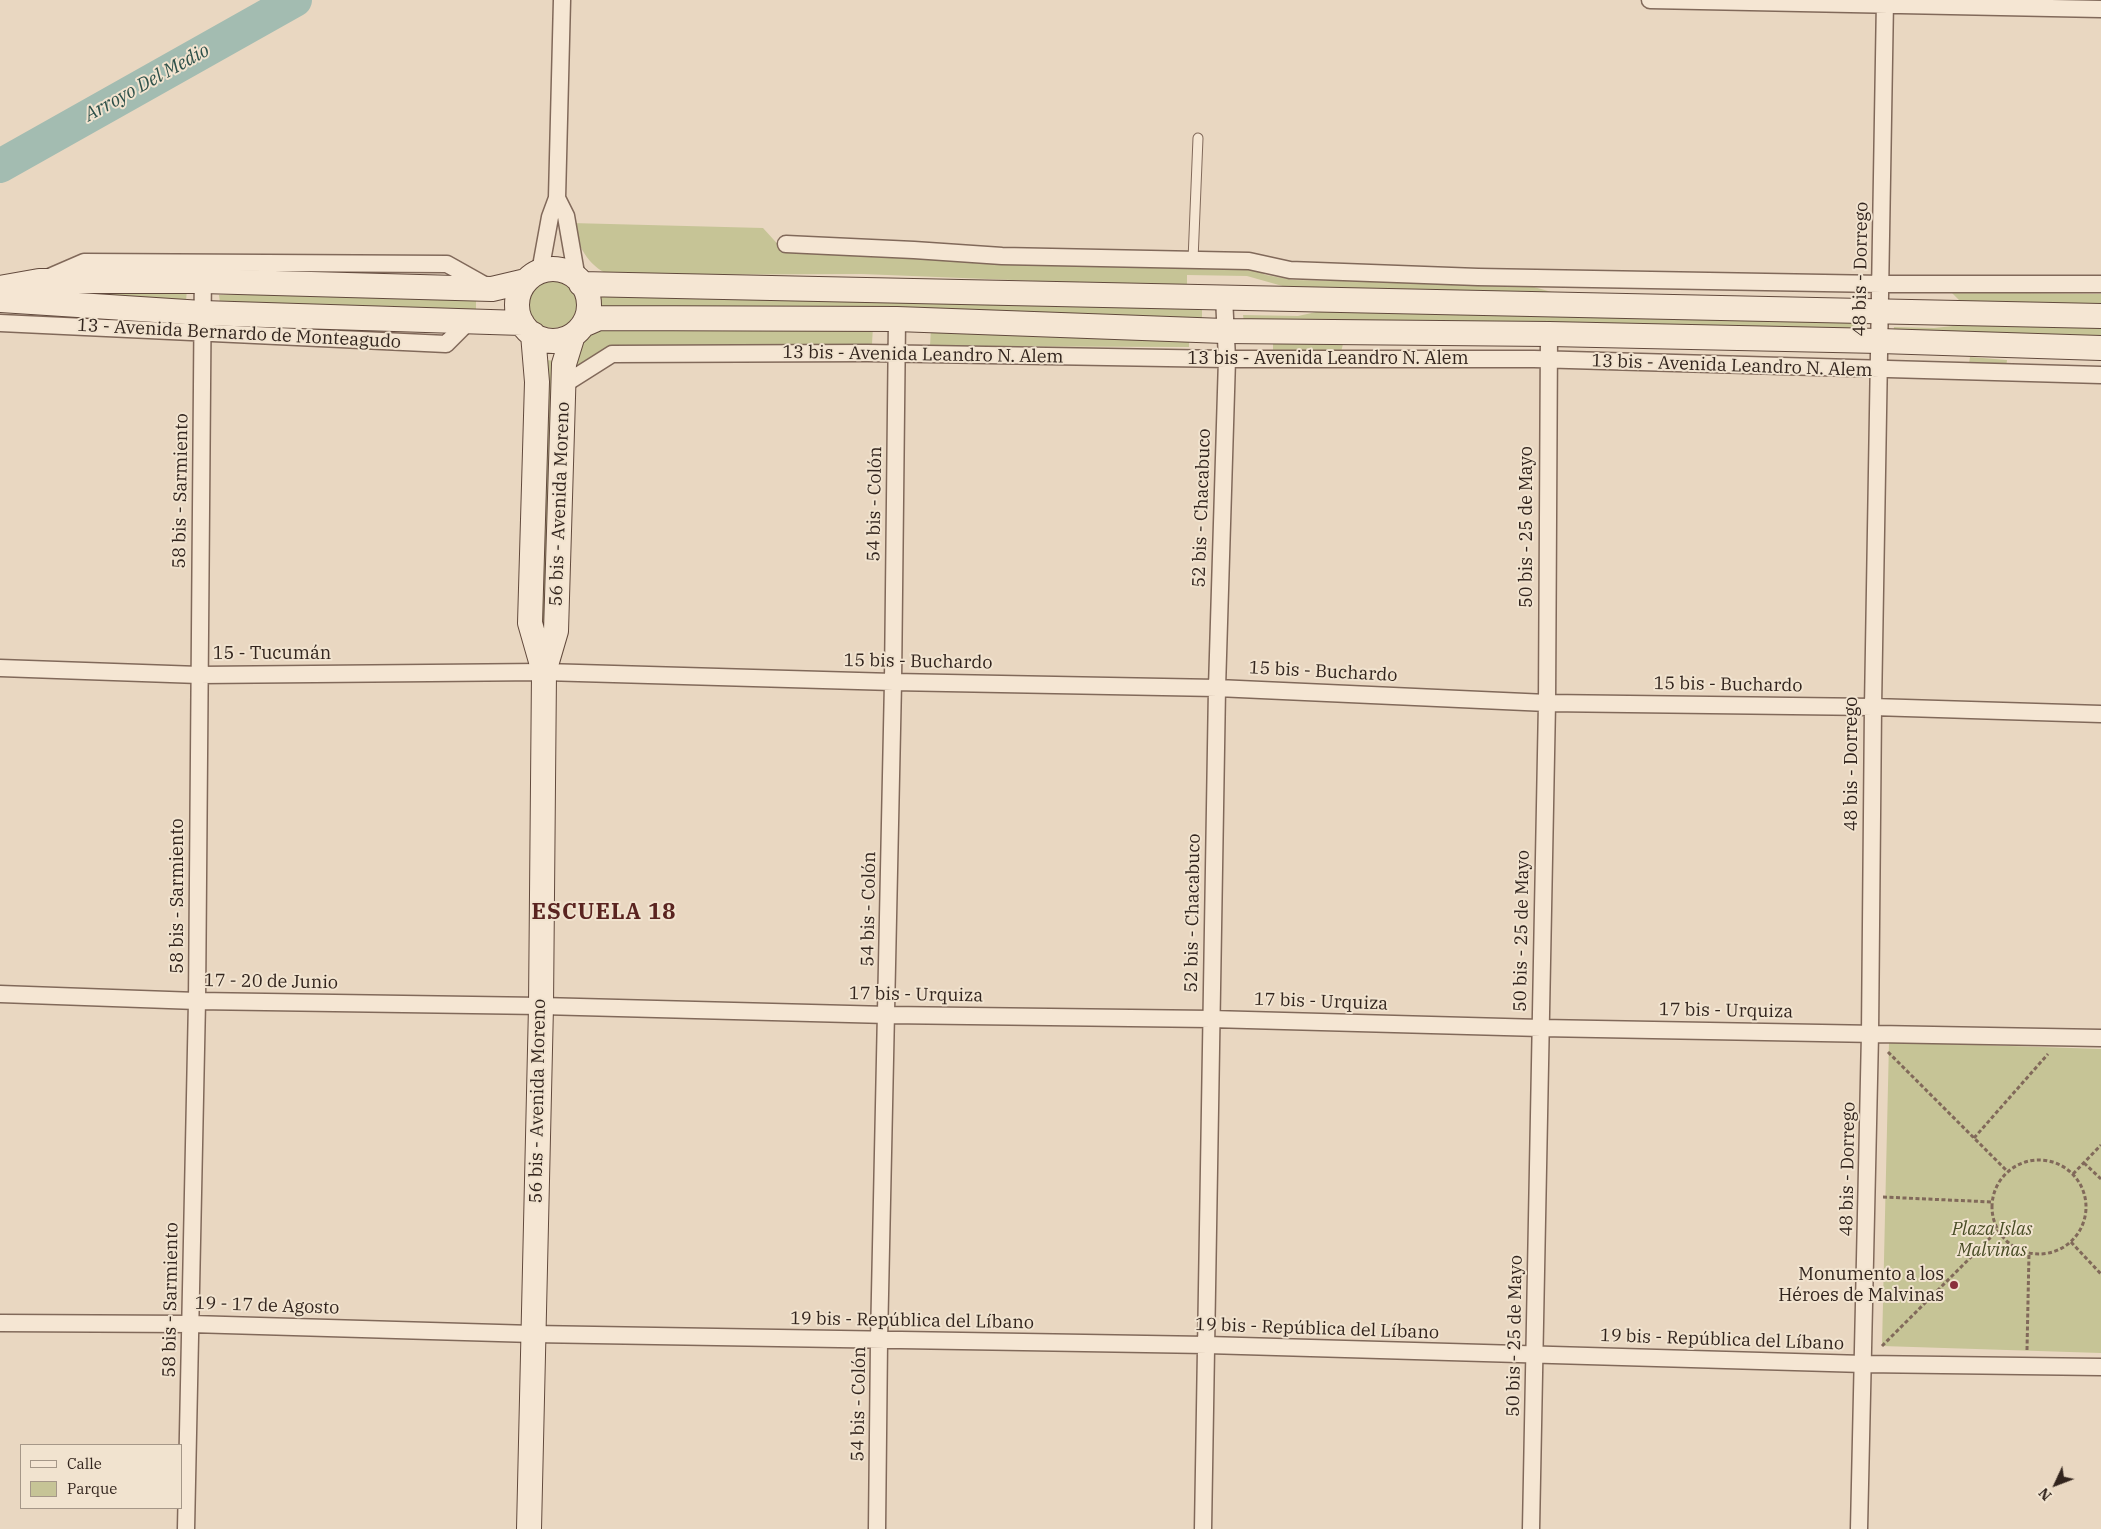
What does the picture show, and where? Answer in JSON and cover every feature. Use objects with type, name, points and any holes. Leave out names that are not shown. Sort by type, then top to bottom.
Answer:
[{"type":"main road","points":[[0,288],[39,281],[203,272],[492,289],[533,277],[551,269],[565,271],[579,282],[588,301],[588,313],[578,330],[562,340],[550,341],[539,338],[527,329],[518,313],[517,302],[520,291],[533,277]]},
{"type":"main road","points":[[579,282],[1224,298],[2101,316]]},
{"type":"main road","name":"13 - Avenida Bernardo de Monteagudo","points":[[0,300],[202,322],[468,322],[527,329]]},
{"type":"main road","name":"13 bis - Avenida Leandro N. Alem","points":[[578,330],[599,318],[897,320],[1224,331],[1548,334],[2101,348]]},
{"type":"main road","name":"56 bis - Avenida Moreno","points":[[527,329],[537,382],[530,622],[544,672]]},
{"type":"main road","name":"56 bis - Avenida Moreno","points":[[529,1529],[540,1006],[544,672],[556,630],[564,364],[578,330]]},
{"type":"street","points":[[533,277],[557,198],[562,0]]},
{"type":"street","points":[[1650,0],[1885,3],[2101,9]]},
{"type":"street","name":"48 bis - Dorrego","points":[[1859,1529],[1870,1034],[1873,707],[1885,3]]},
{"type":"street","points":[[557,198],[566,216],[579,282]]},
{"type":"street","points":[[786,244],[1002,256],[1249,261],[1290,270],[1478,277],[1881,284],[2101,284]]},
{"type":"street","name":"58 bis - Sarmiento","points":[[186,1529],[197,1000],[203,272]]},
{"type":"street","name":"52 bis - Chacabuco","points":[[1203,1529],[1211,1019],[1227,359],[1224,331],[1224,298]]},
{"type":"street","name":"54 bis - Colón","points":[[877,1529],[879,1341],[888,1015],[897,320]]},
{"type":"street","name":"13 - Avenida Bernardo de Monteagudo","points":[[0,323],[202,322]]},
{"type":"street","name":"50 bis - 25 de Mayo","points":[[1531,1529],[1547,703],[1548,334]]},
{"type":"street","name":"13 bis - Avenida Leandro N. Alem","points":[[563,385],[612,354],[896,353],[1227,359],[1548,360],[2101,376]]},
{"type":"street","name":"15 - Tucumán","points":[[0,668],[199,674],[544,672]]},
{"type":"street","name":"15 bis - Buchardo","points":[[544,672],[893,682],[1218,688],[1547,703],[1873,707],[2101,714]]},
{"type":"street","name":"17 - 20 de Junio","points":[[0,994],[197,1000],[540,1006]]},
{"type":"street","name":"17 bis - Urquiza","points":[[540,1006],[888,1015],[1211,1019],[1541,1028],[2101,1038]]},
{"type":"street","name":"19 - 17 de Agosto","points":[[0,1323],[191,1324],[533,1334]]},
{"type":"street","name":"19 bis - República del Líbano","points":[[533,1334],[1206,1345],[1864,1364],[2101,1367]]},
{"type":"lane","points":[[1193,260],[1198,138]]},
{"type":"path","points":[[1870,1034],[2007,1171]]},
{"type":"path","points":[[1974,1138],[2063,1037]]},
{"type":"path","points":[[2073,1174],[2101,1145]]},
{"type":"path","points":[[2032,1159],[2047,1159],[2062,1164],[2073,1174],[2082,1187],[2087,1202],[2086,1217],[2080,1232],[2071,1242],[2057,1251],[2042,1254],[2029,1253],[2012,1246],[1993,1221],[1992,1202],[1994,1188],[2007,1171],[2016,1164],[2032,1159]]},
{"type":"path","points":[[2084,1162],[2101,1179]]},
{"type":"path","points":[[1867,1196],[1992,1202]]},
{"type":"path","points":[[1864,1364],[1998,1230]]},
{"type":"path","points":[[2071,1242],[2101,1274]]},
{"type":"path","points":[[2026,1366],[2029,1253]]},
{"type":"green space","points":[[571,223],[763,228],[784,251],[1252,269],[1266,275],[1293,280],[1527,285],[1555,293],[1286,287],[1247,276],[1187,275],[1187,287],[862,274],[610,275],[595,266],[584,254]]},
{"type":"green space","points":[[548,280],[558,280],[570,287],[577,299],[577,309],[570,321],[558,328],[548,328],[540,324],[533,317],[529,309],[529,299],[533,291],[540,284]]},
{"type":"green space","points":[[81,286],[187,288],[186,302],[49,295]]},
{"type":"green space","points":[[1951,292],[2101,294],[2101,304],[1961,302]]},
{"type":"green space","points":[[342,294],[476,299],[476,311],[220,303],[219,295]]},
{"type":"green space","points":[[600,295],[1202,306],[1202,319],[600,308]]},
{"type":"green space","points":[[1330,309],[1863,321],[1862,331],[1244,322],[1243,315],[1298,316]]},
{"type":"green space","points":[[1982,323],[2101,326],[2101,337],[1893,334],[1894,327],[1934,328]]},
{"type":"green space","points":[[873,326],[872,344],[608,347],[576,367],[580,349],[588,337],[594,332],[606,329]]},
{"type":"green space","points":[[931,328],[1189,337],[1189,347],[930,346]]},
{"type":"green space","points":[[1273,344],[1343,344],[1341,352],[1273,352]]},
{"type":"green space","points":[[1970,357],[2007,360],[2006,368],[1969,364]]},
{"type":"green space","points":[[546,360],[556,361],[545,628],[539,628],[549,389]]},
{"type":"green space","name":"Plaza Islas Malvinas","points":[[1889,1042],[2101,1049],[2101,1353],[1882,1346]]},
{"type":"waterway","name":"Arroyo Del Medio","points":[[0,166],[295,0]]},
{"type":"place","name":"Monumento a los Héroes de Malvinas","points":[[1954,1285]]},
{"type":"district","name":"ESCUELA 18","points":[[604,913]]}]
